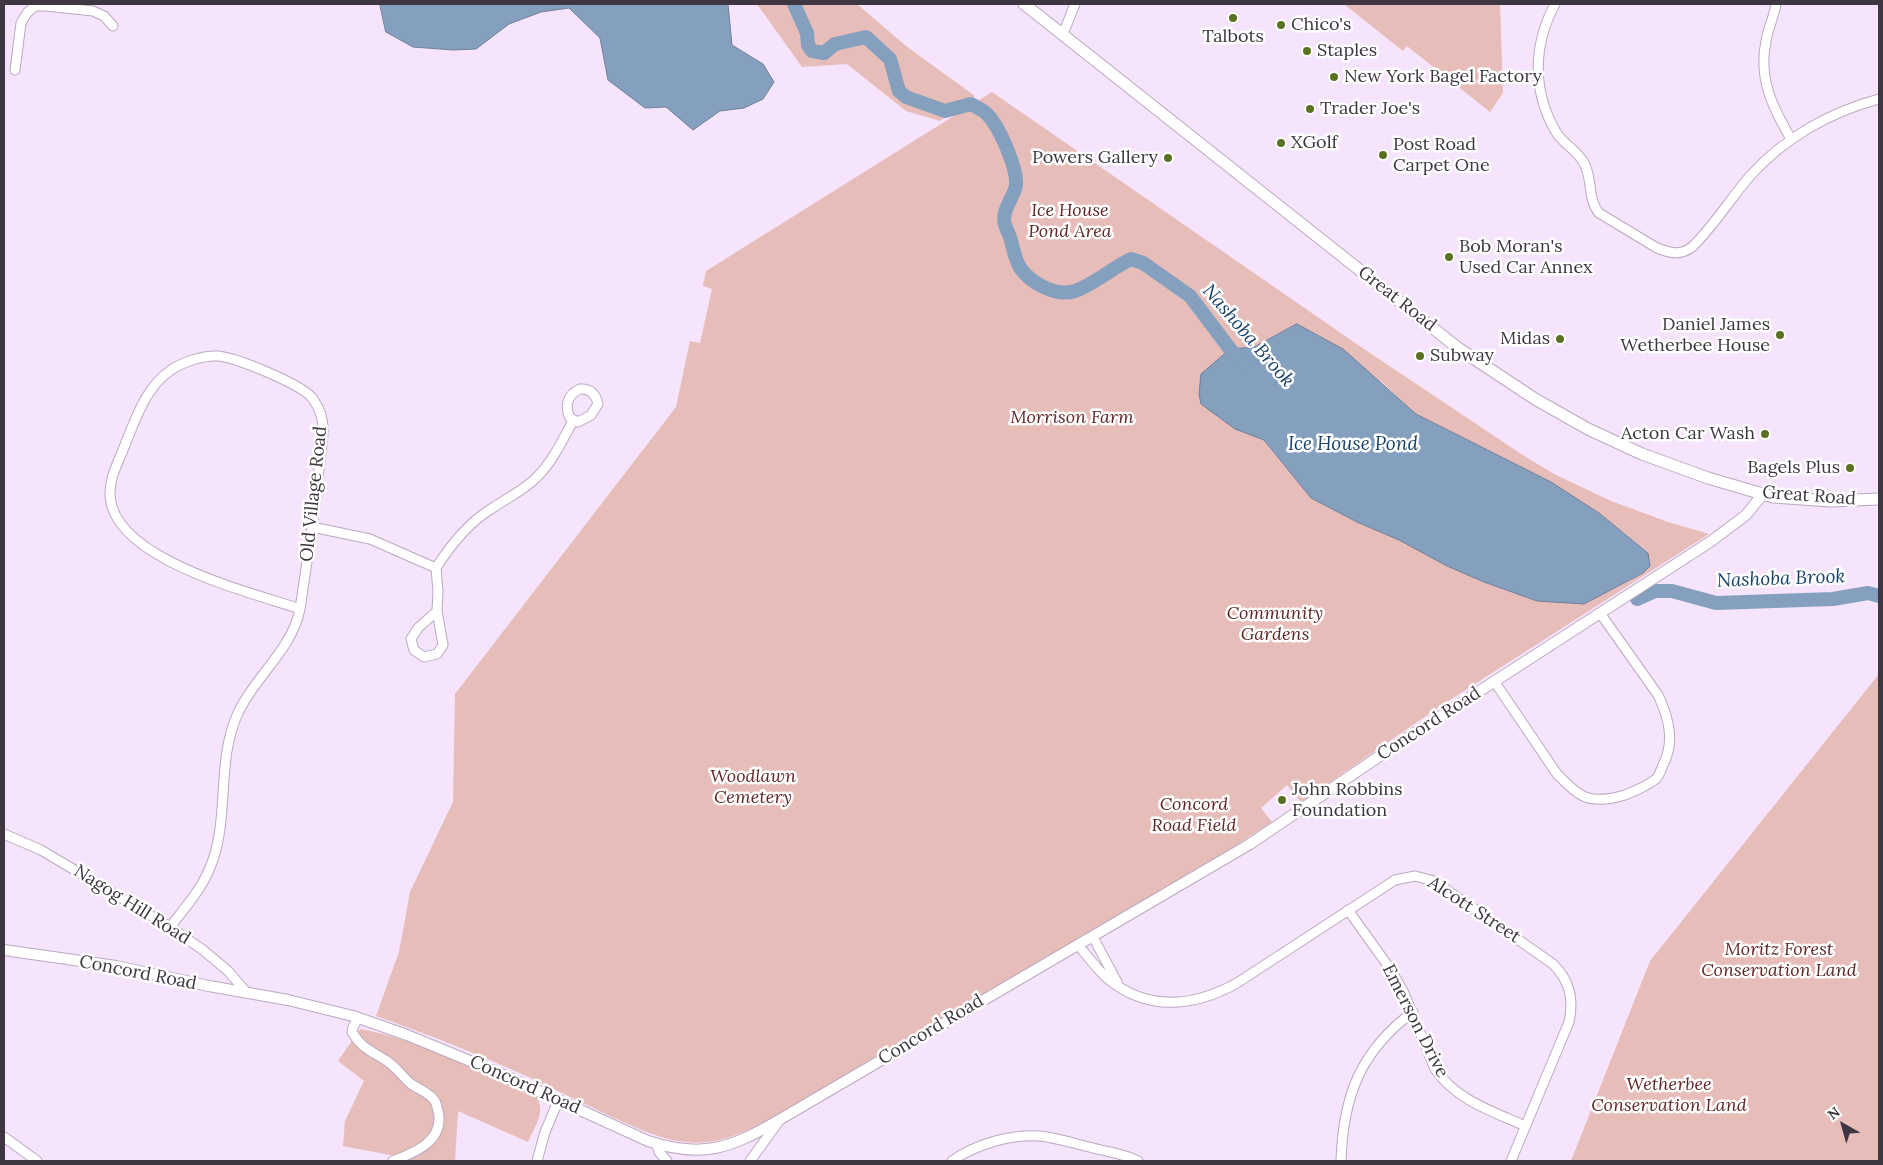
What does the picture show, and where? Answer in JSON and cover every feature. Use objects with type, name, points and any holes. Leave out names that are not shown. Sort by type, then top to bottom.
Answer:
[{"type":"main road","name":"Great Road","points":[[1024,4],[1458,348],[1503,379],[1575,422],[1642,454],[1708,478],[1773,497],[1831,501],[1879,499]]},
{"type":"street","points":[[1063,34],[1075,4]]},
{"type":"street","points":[[1776,4],[1766,38],[1762,67],[1770,98],[1792,139]]},
{"type":"street","points":[[15,70],[21,22],[24,16],[35,6],[93,12],[104,16],[113,26]]},
{"type":"street","points":[[1552,6],[1543,33],[1538,74],[1545,108],[1556,132],[1584,163],[1588,174],[1591,197],[1596,209],[1604,218],[1657,248],[1671,252],[1681,253],[1695,245],[1750,176],[1792,139],[1838,113],[1879,99]]},
{"type":"street","name":"Old Village Road","points":[[170,927],[204,880],[214,857],[219,830],[226,750],[237,715],[253,687],[286,645],[298,617],[300,608],[312,527],[320,468],[324,421],[313,399],[300,388],[239,362],[217,356],[190,361],[171,370],[151,387],[112,475],[110,497],[117,516],[144,547],[174,565],[201,576],[300,608]]},
{"type":"street","points":[[437,611],[418,628],[412,637],[412,647],[420,655],[433,656],[442,648],[437,611],[436,568],[469,526],[537,478],[573,421]]},
{"type":"street","name":"Concord Road","points":[[4,950],[116,966],[288,1000],[358,1018],[407,1035],[559,1099],[628,1133],[657,1144],[690,1150],[717,1148],[746,1138],[779,1120],[972,1006],[1093,938],[1250,844],[1390,749],[1723,533],[1746,515],[1763,494]]},
{"type":"street","points":[[312,527],[370,539],[436,568]]},
{"type":"street","points":[[1494,681],[1557,774],[1584,797],[1600,800],[1616,798],[1637,790],[1657,778],[1668,756],[1671,734],[1666,710],[1653,688],[1600,613]]},
{"type":"street","name":"Nagog Hill Road","points":[[4,834],[42,850],[170,927],[228,971],[247,993]]},
{"type":"street","name":"Alcott Street","points":[[1079,946],[1104,974],[1122,988],[1141,998],[1164,1002],[1184,1002],[1204,998],[1223,991],[1252,975],[1395,880],[1411,876],[1426,877],[1450,891],[1530,947],[1559,970],[1566,979],[1569,989],[1572,1000],[1569,1022],[1511,1161]]},
{"type":"street","name":"Emerson Drive","points":[[1348,910],[1391,970],[1413,1012],[1435,1069],[1450,1088],[1464,1098],[1525,1126]]},
{"type":"street","name":"Alcott Street","points":[[1093,938],[1109,971],[1122,988]]},
{"type":"street","points":[[1341,1161],[1344,1119],[1355,1080],[1373,1050],[1394,1026],[1413,1012]]},
{"type":"street","points":[[358,1018],[352,1032],[360,1045],[385,1060],[411,1084],[428,1094],[435,1101],[438,1109],[438,1126],[429,1142],[410,1154],[393,1161]]},
{"type":"street","points":[[537,1161],[545,1132],[559,1099]]},
{"type":"street","points":[[750,1161],[779,1120]]},
{"type":"street","points":[[952,1161],[989,1143],[1008,1138],[1041,1136],[1115,1153],[1138,1161]]},
{"type":"street","points":[[4,1137],[37,1161]]},
{"type":"street","points":[[657,1144],[659,1152],[667,1161]]},
{"type":"street","points":[[967,1153],[973,1161]]},
{"type":"green space","points":[[757,4],[857,4],[906,46],[975,96],[940,121],[906,111],[847,64],[802,67]]},
{"type":"green space","points":[[1344,4],[1500,4],[1503,93],[1490,112],[1407,46],[1403,51]]},
{"type":"green space","name":"Woodlawn Cemetery","points":[[992,92],[1361,347],[1521,454],[1554,474],[1611,501],[1668,522],[1709,534],[1439,707],[1301,802],[1287,785],[1261,808],[1272,822],[1227,851],[768,1120],[728,1138],[707,1142],[685,1142],[665,1138],[628,1124],[496,1063],[376,1016],[399,952],[410,892],[453,802],[455,694],[676,407],[690,341],[700,343],[712,289],[703,286],[706,271]],"holes":[[[1297,324],[1383,383],[1416,414],[1551,482],[1599,513],[1648,552],[1643,573],[1617,587],[1537,601],[1484,582],[1311,498],[1264,440],[1235,429],[1230,349],[1254,347]]]},
{"type":"green space","name":"Moritz Forest Conservation Land","points":[[1879,674],[1879,1161],[1571,1161],[1650,961]]},
{"type":"green space","points":[[360,1029],[404,1040],[426,1048],[533,1092],[540,1105],[540,1111],[537,1123],[528,1142],[458,1111],[455,1161],[403,1161],[390,1155],[343,1146],[345,1121],[364,1081],[338,1061]]},
{"type":"water","points":[[380,4],[728,4],[732,45],[763,64],[774,82],[763,99],[744,108],[720,111],[693,130],[666,107],[645,108],[608,80],[600,38],[569,8],[541,12],[509,24],[476,49],[453,50],[413,47],[386,32]]},
{"type":"water","name":"Ice House Pond","points":[[1297,324],[1343,349],[1416,414],[1551,482],[1599,513],[1648,553],[1650,566],[1643,573],[1584,604],[1537,601],[1484,582],[1447,566],[1399,540],[1357,522],[1311,498],[1264,440],[1235,429],[1201,404],[1199,394],[1201,374],[1230,349],[1254,347]]},
{"type":"waterway","name":"Nashoba Brook","points":[[794,4],[807,33],[808,45],[812,51],[824,53],[835,44],[866,37],[890,59],[899,91],[906,97],[945,111],[971,104],[987,114],[1002,137],[1014,168],[1016,184],[1006,209],[1004,221],[1017,262],[1032,280],[1053,291],[1075,291],[1131,259],[1143,263],[1190,296],[1242,362]]},
{"type":"waterway","name":"Nashoba Brook","points":[[1637,599],[1655,591],[1672,591],[1716,603],[1833,599],[1868,593],[1879,596]]},
{"type":"place","name":"Talbots","points":[[1233,18]]},
{"type":"place","name":"Chico's","points":[[1281,25]]},
{"type":"place","name":"Staples","points":[[1307,51]]},
{"type":"place","name":"New York Bagel Factory","points":[[1334,77]]},
{"type":"place","name":"Trader Joe's","points":[[1310,109]]},
{"type":"place","name":"XGolf","points":[[1281,143]]},
{"type":"place","name":"Post Road Carpet One","points":[[1383,155]]},
{"type":"place","name":"Powers Gallery","points":[[1168,158]]},
{"type":"place","name":"Bob Moran's Used Car Annex","points":[[1449,257]]},
{"type":"place","name":"Daniel James Wetherbee House","points":[[1780,335]]},
{"type":"place","name":"Midas","points":[[1560,339]]},
{"type":"place","name":"Subway","points":[[1420,356]]},
{"type":"place","name":"Acton Car Wash","points":[[1765,434]]},
{"type":"place","name":"Bagels Plus","points":[[1850,468]]},
{"type":"place","name":"John Robbins Foundation","points":[[1282,800]]},
{"type":"park label","name":"Ice House Pond Area","points":[[1070,221]]},
{"type":"park label","name":"Morrison Farm","points":[[1072,418]]},
{"type":"park label","name":"Community Gardens","points":[[1275,624]]},
{"type":"park label","name":"Concord Road Field","points":[[1194,815]]},
{"type":"park label","name":"Wetherbee Conservation Land","points":[[1669,1095]]}]
